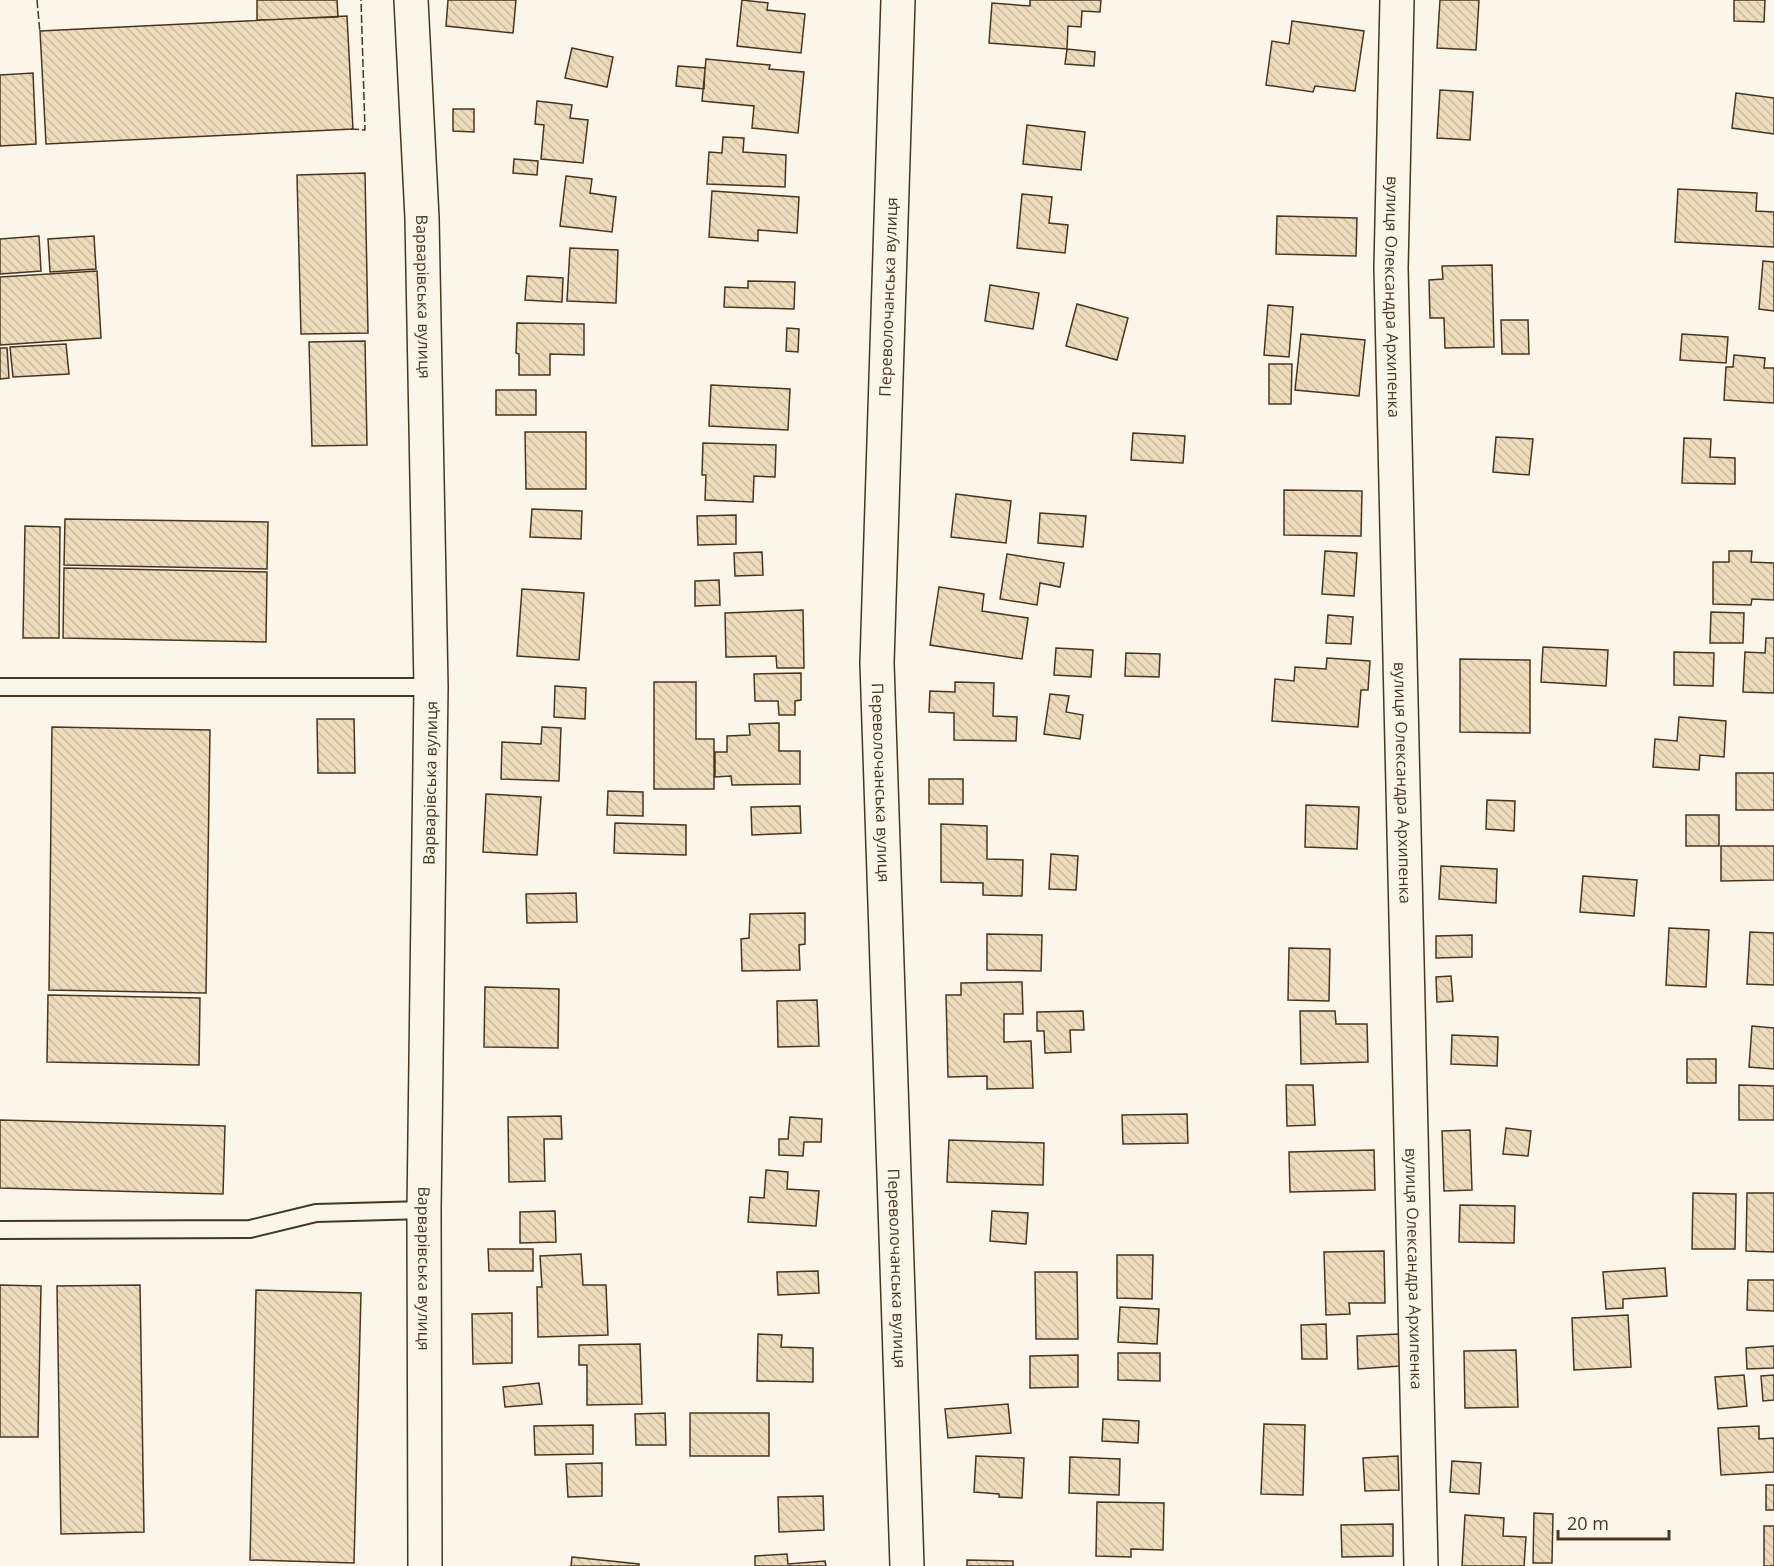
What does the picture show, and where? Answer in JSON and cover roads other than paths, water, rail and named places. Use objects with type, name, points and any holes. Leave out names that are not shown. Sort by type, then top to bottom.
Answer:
[{"type":"street","name":"Варварівська вулиця","points":[[411,0],[422,218],[431,687],[424,1210],[426,1566]]},
{"type":"street","name":"Переволочанська вулиця","points":[[897,0],[877,663],[907,1566]]},
{"type":"street","name":"вулиця Олександра Архипенка","points":[[1397,0],[1391,268],[1421,1566]]},
{"type":"lane","points":[[0,687],[431,687]]},
{"type":"lane","points":[[0,1230],[250,1228],[316,1213],[424,1210]]}]
